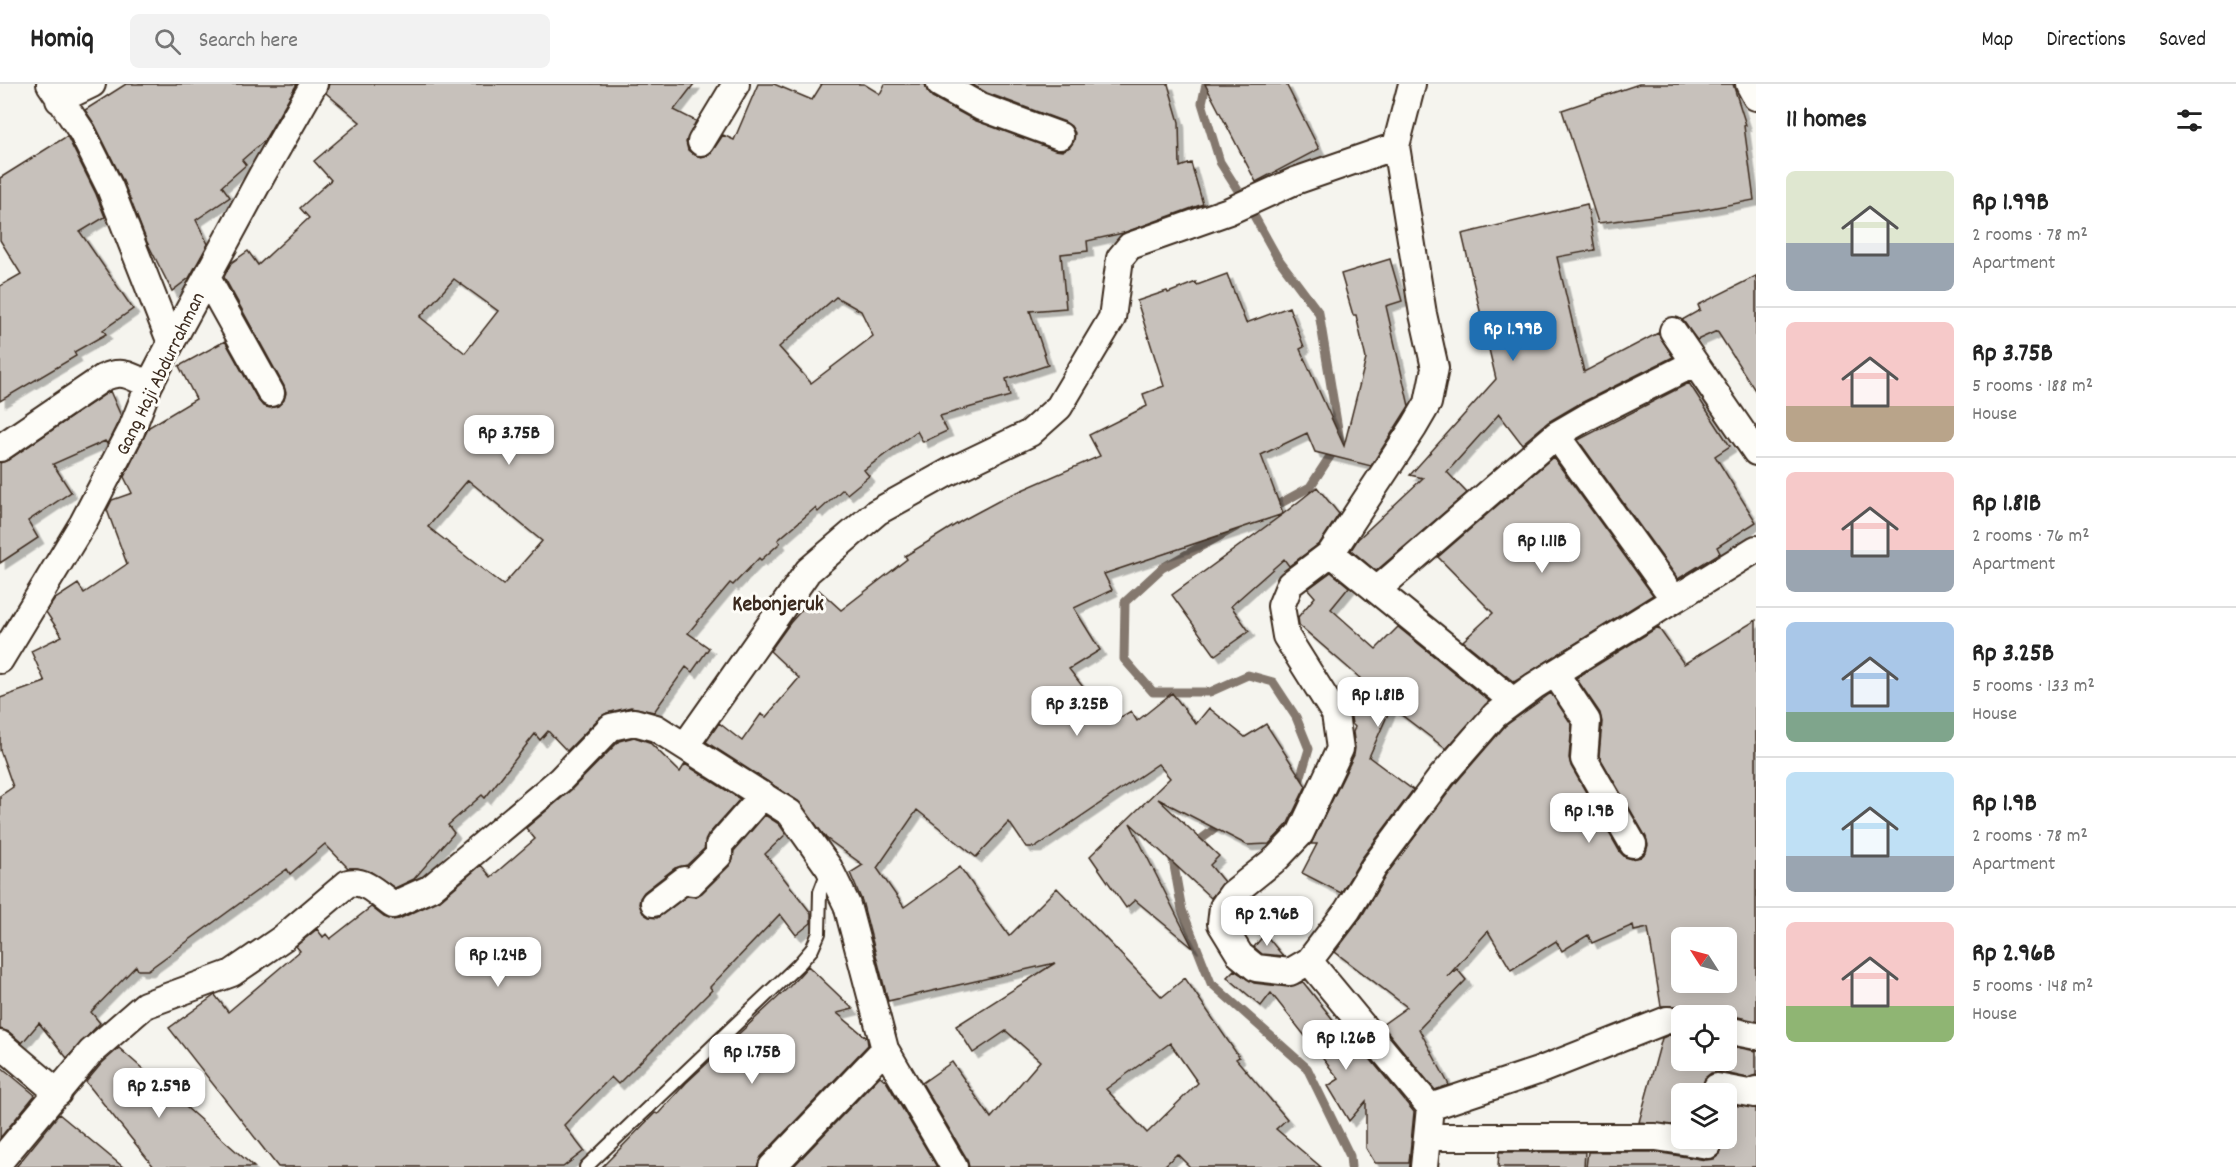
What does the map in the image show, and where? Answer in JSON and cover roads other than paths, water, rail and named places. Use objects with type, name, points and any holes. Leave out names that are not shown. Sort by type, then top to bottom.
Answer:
[{"type":"street","points":[[92,84],[55,92],[82,132],[111,188],[171,343]]},
{"type":"street","name":"Gang Haji Abdurrahman","points":[[0,660],[83,523],[131,431],[149,385],[171,343],[314,84]]},
{"type":"street","points":[[701,142],[736,84]]},
{"type":"street","points":[[940,84],[981,107],[1060,136]]},
{"type":"street","points":[[1412,84],[1396,146],[1423,314],[1435,368],[1428,403],[1414,427],[1331,553],[1290,584],[1281,606],[1286,636],[1335,714],[1340,749],[1300,834],[1277,858],[1232,894],[1223,907],[1221,924],[1240,955],[1256,968],[1290,972],[1309,961],[1347,911],[1374,867],[1442,777],[1495,715],[1555,673],[1756,549]]},
{"type":"street","points":[[1749,84],[1756,97]]},
{"type":"street","points":[[685,746],[808,571],[877,512],[950,472],[1030,433],[1059,406],[1112,318],[1120,258],[1130,246],[1229,211],[1295,181],[1396,146]]},
{"type":"street","points":[[207,278],[271,393]]},
{"type":"street","points":[[1673,331],[1756,452]]},
{"type":"street","points":[[1377,590],[1556,435],[1695,363]]},
{"type":"street","points":[[0,448],[115,372],[126,374],[149,385]]},
{"type":"street","points":[[1556,435],[1674,599]]},
{"type":"street","points":[[1331,553],[1514,701]]},
{"type":"street","points":[[1555,673],[1587,721],[1584,759],[1633,844]]},
{"type":"street","points":[[0,1161],[91,1052],[145,1005],[232,973],[282,938],[348,883],[357,881],[393,905],[431,888],[560,780],[611,727],[634,722],[656,728],[790,813],[829,868],[847,905],[885,1049],[954,1167]]},
{"type":"street","points":[[654,903],[684,880],[692,882],[719,855],[719,845],[763,795]]},
{"type":"street","points":[[1309,961],[1430,1107],[1424,1167]]},
{"type":"street","points":[[1430,1107],[1538,1071],[1671,1020]]},
{"type":"street","points":[[1737,1032],[1756,1036]]},
{"type":"street","points":[[0,1044],[58,1093]]},
{"type":"street","points":[[772,1167],[885,1049]]},
{"type":"street","points":[[1737,1091],[1754,1094],[1756,1090]]},
{"type":"street","points":[[1427,1137],[1656,1137],[1671,1139]]},
{"type":"lane","points":[[586,1167],[812,949],[819,933],[820,892],[829,868]]},
{"type":"waterway","points":[[1206,84],[1202,103],[1220,162],[1277,257],[1319,313],[1340,441],[1310,487],[1270,509]]},
{"type":"waterway","points":[[1236,527],[1162,568],[1125,602],[1124,659],[1153,692],[1210,692],[1248,675],[1273,682],[1296,717],[1309,749],[1297,789]]},
{"type":"waterway","points":[[1192,846],[1224,822]]},
{"type":"waterway","points":[[1180,855],[1173,860],[1182,910],[1211,983],[1307,1068],[1350,1156],[1351,1167]]},
{"type":"district","name":"Kebonjeruk","points":[[778,602]]}]
